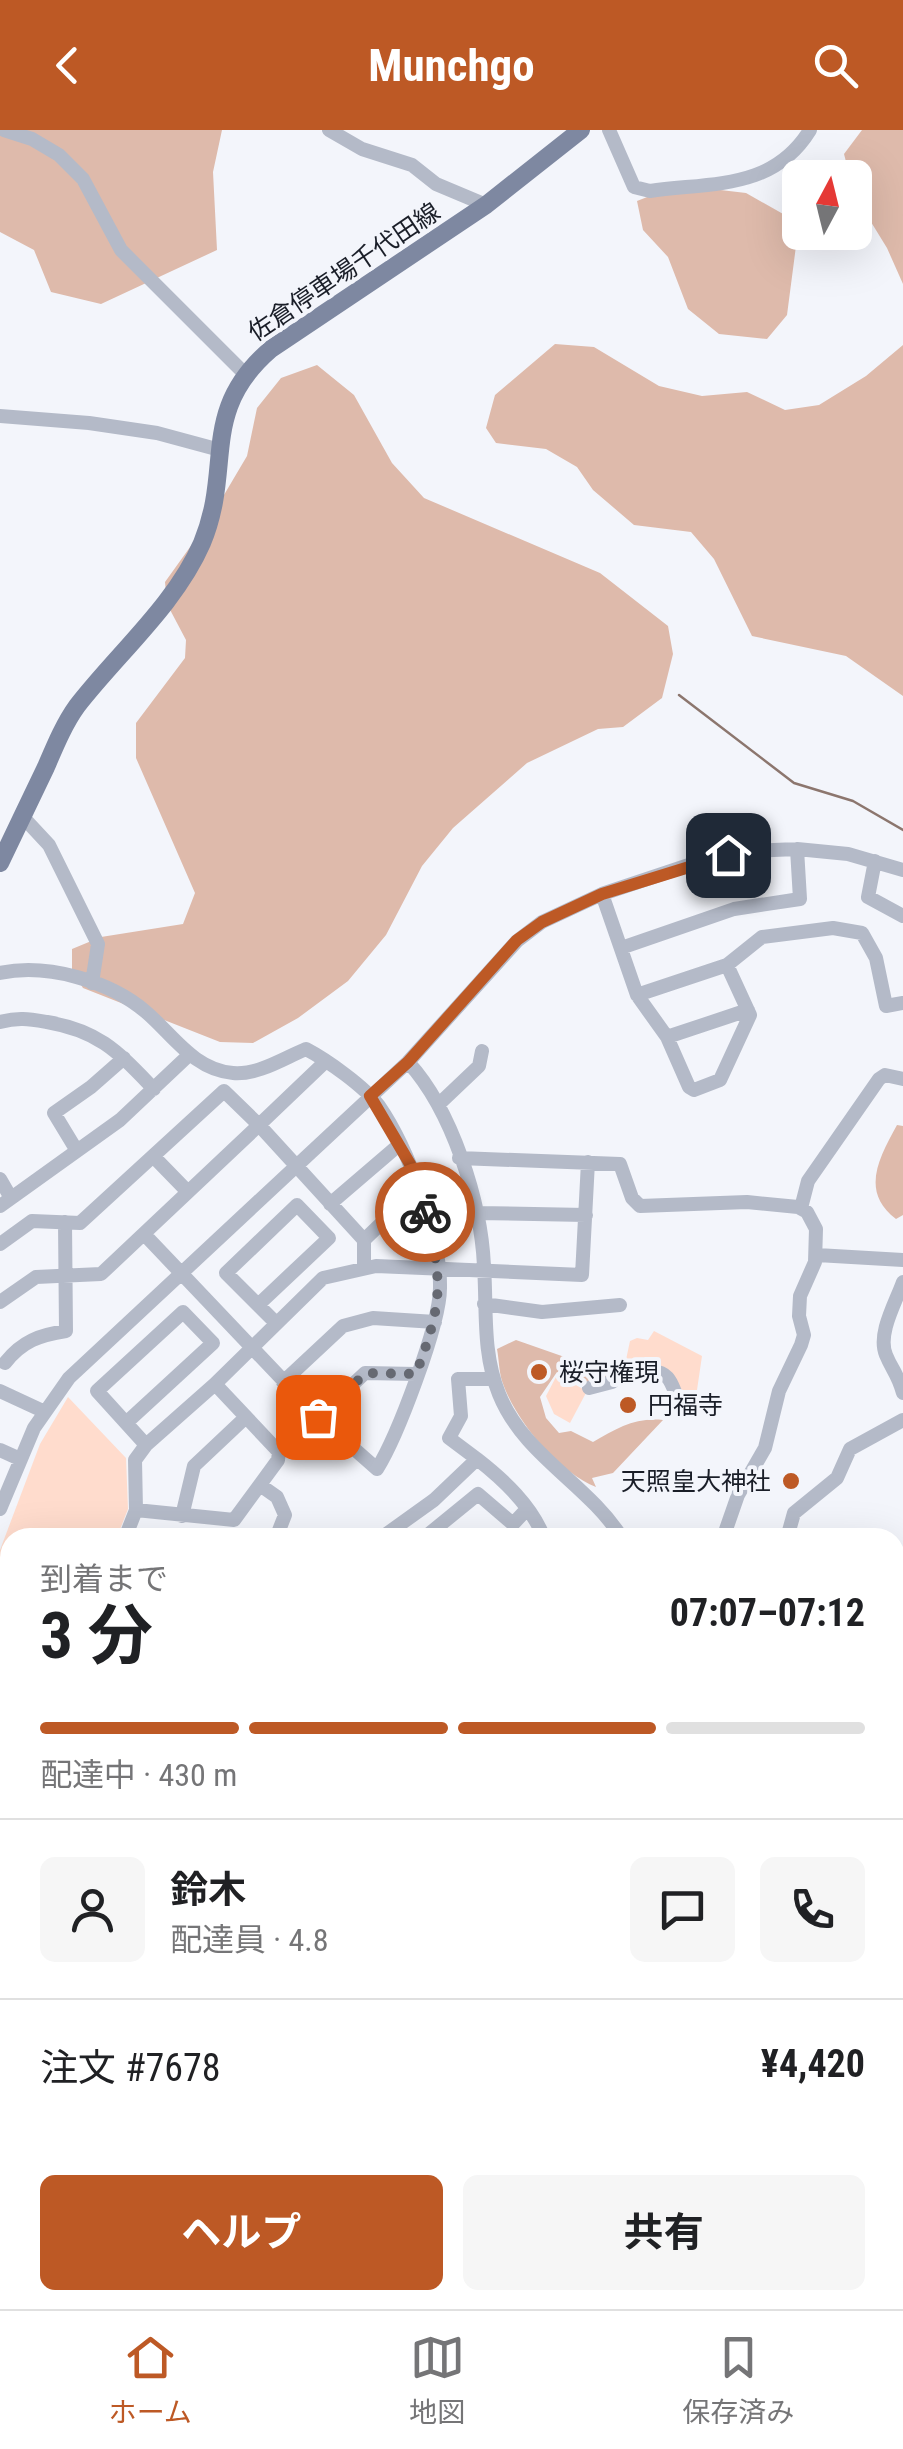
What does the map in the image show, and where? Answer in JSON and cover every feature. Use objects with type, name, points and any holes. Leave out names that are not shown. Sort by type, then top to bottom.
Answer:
[{"type":"main road","name":"佐倉停車場千代田線","points":[[0,863],[75,710],[168,598],[196,555],[212,513],[229,400],[244,373],[271,349],[486,206],[582,130]]},
{"type":"street","points":[[4,130],[60,155],[83,179],[122,250],[244,373]]},
{"type":"street","points":[[330,130],[362,150],[412,164],[436,184],[486,206]]},
{"type":"street","points":[[609,130],[634,187],[650,190],[755,176],[796,152],[810,130]]},
{"type":"street","points":[[0,416],[157,432],[220,450]]},
{"type":"street","points":[[22,816],[49,845],[98,944],[92,983]]},
{"type":"street","points":[[620,948],[734,909],[800,898],[796,848]]},
{"type":"street","points":[[0,1509],[43,1411],[86,1361],[408,1062],[517,940],[542,922],[602,894],[707,860],[749,851],[796,848],[848,854],[903,870]]},
{"type":"street","points":[[874,861],[868,897],[903,916]]},
{"type":"street","points":[[602,894],[637,995],[668,1038],[689,1087],[694,1090],[720,1080],[750,1015],[726,964]]},
{"type":"street","points":[[637,995],[726,964],[762,937],[820,928],[862,933],[876,958],[886,1006],[903,1003]]},
{"type":"street","points":[[0,973],[61,974],[92,983],[145,1010],[205,1064],[235,1073],[268,1066],[306,1049],[370,1096],[400,1144],[418,1188],[439,1269],[440,1288],[436,1322],[377,1469],[283,1382],[144,1234]]},
{"type":"street","points":[[668,1038],[748,1010]]},
{"type":"street","points":[[0,1022],[17,1017],[78,1027],[124,1058],[154,1089]]},
{"type":"street","points":[[439,1104],[479,1066],[482,1051]]},
{"type":"street","points":[[0,1179],[6,1202],[120,1120],[190,1054]]},
{"type":"street","points":[[77,1151],[54,1113],[124,1058]]},
{"type":"street","points":[[0,1302],[36,1277],[101,1274],[325,1062]]},
{"type":"street","points":[[408,1062],[439,1104],[476,1212],[485,1272],[488,1356],[508,1415],[615,1528]]},
{"type":"street","points":[[801,1208],[808,1181],[879,1079],[885,1075],[903,1079]]},
{"type":"street","points":[[0,1244],[32,1221],[80,1223],[224,1091],[364,1240],[364,1266]]},
{"type":"street","points":[[330,1204],[400,1144]]},
{"type":"street","points":[[153,1156],[188,1192]]},
{"type":"street","points":[[460,1158],[620,1164],[632,1198],[647,1208],[747,1202],[801,1208],[816,1229],[816,1255],[800,1296],[798,1316],[804,1335],[779,1390],[765,1448],[738,1495],[726,1528]]},
{"type":"street","points":[[129,1528],[136,1510],[135,1460],[146,1445],[323,1278],[364,1266],[582,1276],[588,1162]]},
{"type":"street","points":[[364,1240],[418,1188]]},
{"type":"street","points":[[258,1304],[329,1238],[297,1205],[226,1273],[276,1322]]},
{"type":"street","points":[[476,1212],[586,1215]]},
{"type":"street","points":[[2,1366],[13,1352],[38,1335],[66,1332],[65,1222]]},
{"type":"street","points":[[816,1255],[903,1260]]},
{"type":"street","points":[[903,1282],[884,1336],[884,1353],[898,1371],[903,1393]]},
{"type":"street","points":[[484,1304],[542,1312],[620,1305]]},
{"type":"street","points":[[126,1423],[213,1343],[183,1312],[97,1391],[126,1423],[146,1445]]},
{"type":"street","points":[[283,1382],[343,1326],[372,1318],[436,1322]]},
{"type":"street","points":[[588,1388],[612,1382],[625,1372],[648,1376],[652,1371],[663,1372],[669,1376],[678,1398],[697,1406]]},
{"type":"street","points":[[318,1417],[366,1373],[416,1374]]},
{"type":"street","points":[[494,1379],[458,1379],[461,1416],[448,1438],[497,1474],[536,1516],[540,1528]]},
{"type":"street","points":[[136,1510],[234,1520],[280,1455],[215,1384]]},
{"type":"street","points":[[0,1391],[43,1411]]},
{"type":"street","points":[[182,1516],[194,1466],[246,1418]]},
{"type":"street","points":[[790,1528],[794,1513],[837,1478],[850,1449],[903,1420]]},
{"type":"street","points":[[0,1450],[20,1459]]},
{"type":"street","points":[[395,1528],[434,1500],[477,1458]]},
{"type":"street","points":[[260,1485],[277,1497],[285,1515],[280,1528]]},
{"type":"street","points":[[436,1528],[478,1494],[512,1524],[528,1509]]},
{"type":"shaded area","points":[[0,130],[222,130],[213,172],[217,250],[101,304],[51,292],[34,250],[0,232]]},
{"type":"shaded area","points":[[862,130],[903,130],[903,284],[872,224],[872,160],[846,160],[844,154]]},
{"type":"shaded area","points":[[678,185],[746,193],[782,213],[782,250],[795,250],[787,315],[767,339],[719,334],[688,309],[668,257],[643,230],[637,201]]},
{"type":"shaded area","points":[[555,344],[594,347],[659,386],[702,396],[747,392],[785,410],[819,405],[866,376],[903,345],[903,696],[846,656],[752,636],[714,559],[691,532],[634,525],[593,490],[577,467],[546,449],[496,443],[486,428],[495,395]]},
{"type":"shaded area","points":[[317,365],[354,395],[392,463],[424,498],[600,573],[668,626],[673,654],[662,698],[623,727],[598,729],[527,763],[453,828],[422,866],[386,935],[348,981],[298,1018],[253,1043],[220,1042],[83,988],[72,971],[72,949],[101,937],[183,924],[195,893],[136,758],[136,723],[185,658],[186,640],[167,604],[165,582],[208,522],[247,456],[257,408],[281,378]]},
{"type":"shaded area","points":[[897,1125],[903,1126],[903,1215],[896,1219],[878,1198],[876,1174]]},
{"type":"shaded area","points":[[654,1331],[702,1356],[697,1390],[677,1390],[670,1374],[659,1367],[647,1365],[644,1373],[624,1369],[630,1341],[648,1340]]},
{"type":"shaded area","points":[[516,1340],[576,1361],[612,1367],[609,1378],[585,1384],[557,1372],[540,1397],[546,1418],[559,1433],[571,1431],[593,1442],[635,1422],[663,1420],[613,1473],[592,1478],[596,1487],[553,1457],[527,1428],[508,1396],[497,1349]]},
{"type":"shaded area","points":[[557,1375],[587,1391],[570,1423],[554,1414],[546,1396]]},
{"type":"shaded area","points":[[68,1397],[126,1458],[128,1509],[121,1528],[8,1528],[40,1444]]},
{"type":"waterway","points":[[679,695],[794,783],[853,801],[903,830]]},
{"type":"way so far","points":[[318,1417],[366,1373],[416,1374],[436,1322],[440,1288],[425,1212]]},
{"type":"place","name":"桜守権現","points":[[539,1372]]},
{"type":"place","name":"円福寺","points":[[628,1405]]},
{"type":"place","name":"天照皇大神社","points":[[791,1481]]},
{"type":"route","points":[[425,1212],[410,1164],[370,1096],[408,1062],[517,940],[542,922],[602,894],[728,855]]}]
